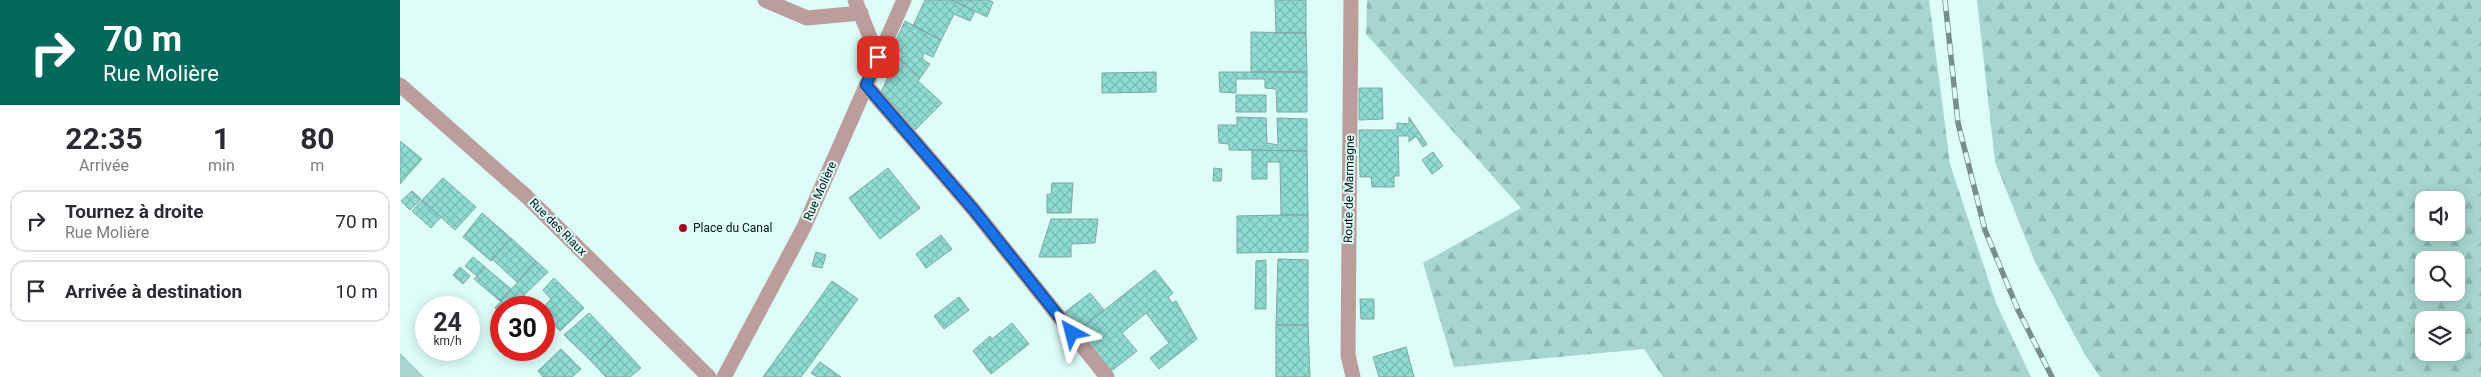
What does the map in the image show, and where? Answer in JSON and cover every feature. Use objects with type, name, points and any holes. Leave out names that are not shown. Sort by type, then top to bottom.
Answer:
[{"type":"street","points":[[765,0],[807,18],[858,6],[878,57]]},
{"type":"street","name":"Rue Molière","points":[[724,377],[804,227],[904,0]]},
{"type":"street","name":"Route de Marmagne","points":[[1351,0],[1348,356],[1353,377]]},
{"type":"street","name":"Rue des Riaux","points":[[400,85],[526,196],[709,377]]},
{"type":"street","points":[[866,85],[973,209],[1107,377]]},
{"type":"green space","points":[[1367,0],[1929,0],[1950,164],[1996,303],[2031,377],[1663,377],[1644,349],[1454,367],[1423,263],[1521,208],[1366,34]]},
{"type":"green space","points":[[1977,0],[2481,0],[2481,377],[2100,377],[2084,353],[2035,262],[1995,162]]},
{"type":"green space","points":[[400,353],[424,377],[400,377]]},
{"type":"building","points":[[925,0],[952,0],[975,11],[970,21],[954,14],[941,40],[913,26]]},
{"type":"building","points":[[952,0],[988,0],[993,2],[987,17]]},
{"type":"building","points":[[1275,0],[1306,0],[1306,33],[1276,33]]},
{"type":"building","points":[[905,21],[941,40],[933,57],[924,53],[922,59],[930,64],[920,78],[898,57],[899,53],[892,49]]},
{"type":"building","points":[[1251,32],[1306,33],[1307,72],[1251,72]]},
{"type":"building","points":[[898,57],[920,78],[918,81],[942,103],[913,132],[881,92]]},
{"type":"building","points":[[1156,72],[1156,92],[1102,93],[1102,73]]},
{"type":"building","points":[[1219,72],[1307,72],[1307,112],[1277,112],[1276,89],[1265,88],[1265,79],[1236,79],[1236,93],[1220,92]]},
{"type":"building","points":[[1359,88],[1382,88],[1383,119],[1359,120]]},
{"type":"building","points":[[1236,95],[1266,95],[1266,112],[1236,112]]},
{"type":"building","points":[[1237,117],[1266,118],[1267,143],[1278,145],[1277,118],[1307,119],[1307,151],[1229,150],[1229,144],[1219,143],[1218,125],[1237,125]]},
{"type":"building","points":[[1409,117],[1427,144],[1423,147],[1416,136],[1409,142],[1409,136],[1398,136],[1399,176],[1394,176],[1394,187],[1372,187],[1371,177],[1360,177],[1359,130],[1397,130],[1397,123],[1409,124]]},
{"type":"building","points":[[400,141],[422,159],[400,184]]},
{"type":"building","points":[[1252,150],[1307,151],[1308,215],[1281,215],[1280,162],[1267,162],[1267,179],[1252,179]]},
{"type":"building","points":[[1433,152],[1443,166],[1432,174],[1422,160]]},
{"type":"building","points":[[888,168],[920,208],[880,239],[849,198]]},
{"type":"building","points":[[1214,168],[1222,169],[1221,181],[1213,181]]},
{"type":"building","points":[[443,178],[476,207],[455,230],[422,200]]},
{"type":"building","points":[[1052,183],[1073,183],[1071,213],[1047,213],[1047,194],[1051,195]]},
{"type":"building","points":[[412,191],[421,199],[410,210],[401,201]]},
{"type":"building","points":[[422,200],[441,217],[431,228],[412,211]]},
{"type":"building","points":[[482,213],[511,238],[491,261],[463,237]]},
{"type":"building","points":[[1308,215],[1308,252],[1237,253],[1237,216]]},
{"type":"building","points":[[1051,219],[1098,219],[1095,243],[1071,244],[1071,257],[1039,257]]},
{"type":"building","points":[[941,235],[952,249],[926,268],[916,254]]},
{"type":"building","points":[[511,238],[536,261],[517,282],[492,259]]},
{"type":"building","points":[[816,252],[826,255],[822,268],[812,266]]},
{"type":"building","points":[[473,257],[485,267],[477,276],[465,266]]},
{"type":"building","points":[[1278,259],[1308,260],[1308,325],[1276,325]]},
{"type":"building","points":[[1266,260],[1266,309],[1255,309],[1256,261]]},
{"type":"building","points":[[536,261],[548,272],[525,296],[505,296]]},
{"type":"building","points":[[460,267],[470,276],[463,284],[453,275]]},
{"type":"building","points":[[485,267],[511,289],[505,296],[494,296],[474,279]]},
{"type":"building","points":[[1155,270],[1173,293],[1168,297],[1172,303],[1176,301],[1197,339],[1159,369],[1150,358],[1169,343],[1146,313],[1122,333],[1137,351],[1106,375],[1074,334]]},
{"type":"building","points":[[554,278],[584,308],[560,331],[555,326],[555,296],[548,296],[543,290]]},
{"type":"building","points":[[832,281],[858,299],[801,377],[763,377]]},
{"type":"building","points":[[1090,293],[1104,310],[1074,334],[1060,316]]},
{"type":"building","points":[[959,297],[969,310],[944,329],[934,316]]},
{"type":"building","points":[[1360,299],[1374,299],[1374,319],[1361,319]]},
{"type":"building","points":[[589,313],[613,338],[590,360],[564,335]]},
{"type":"building","points":[[1012,323],[1029,344],[991,374],[973,351],[990,336],[992,339]]},
{"type":"building","points":[[1276,325],[1308,325],[1310,377],[1276,377]]},
{"type":"building","points":[[613,338],[641,368],[630,377],[606,377],[590,360]]},
{"type":"building","points":[[1406,347],[1414,377],[1379,377],[1373,357]]},
{"type":"building","points":[[561,349],[581,369],[572,377],[543,377],[538,371],[548,361],[555,361],[555,355]]},
{"type":"building","points":[[820,362],[841,377],[817,377],[811,373]]},
{"type":"railway","points":[[1945,0],[1958,123],[1985,230],[2018,310],[2052,377]]},
{"type":"place","name":"Place du Canal","points":[[683,228]]},
{"type":"route","points":[[878,57],[866,85],[973,209],[1072,333]]}]
